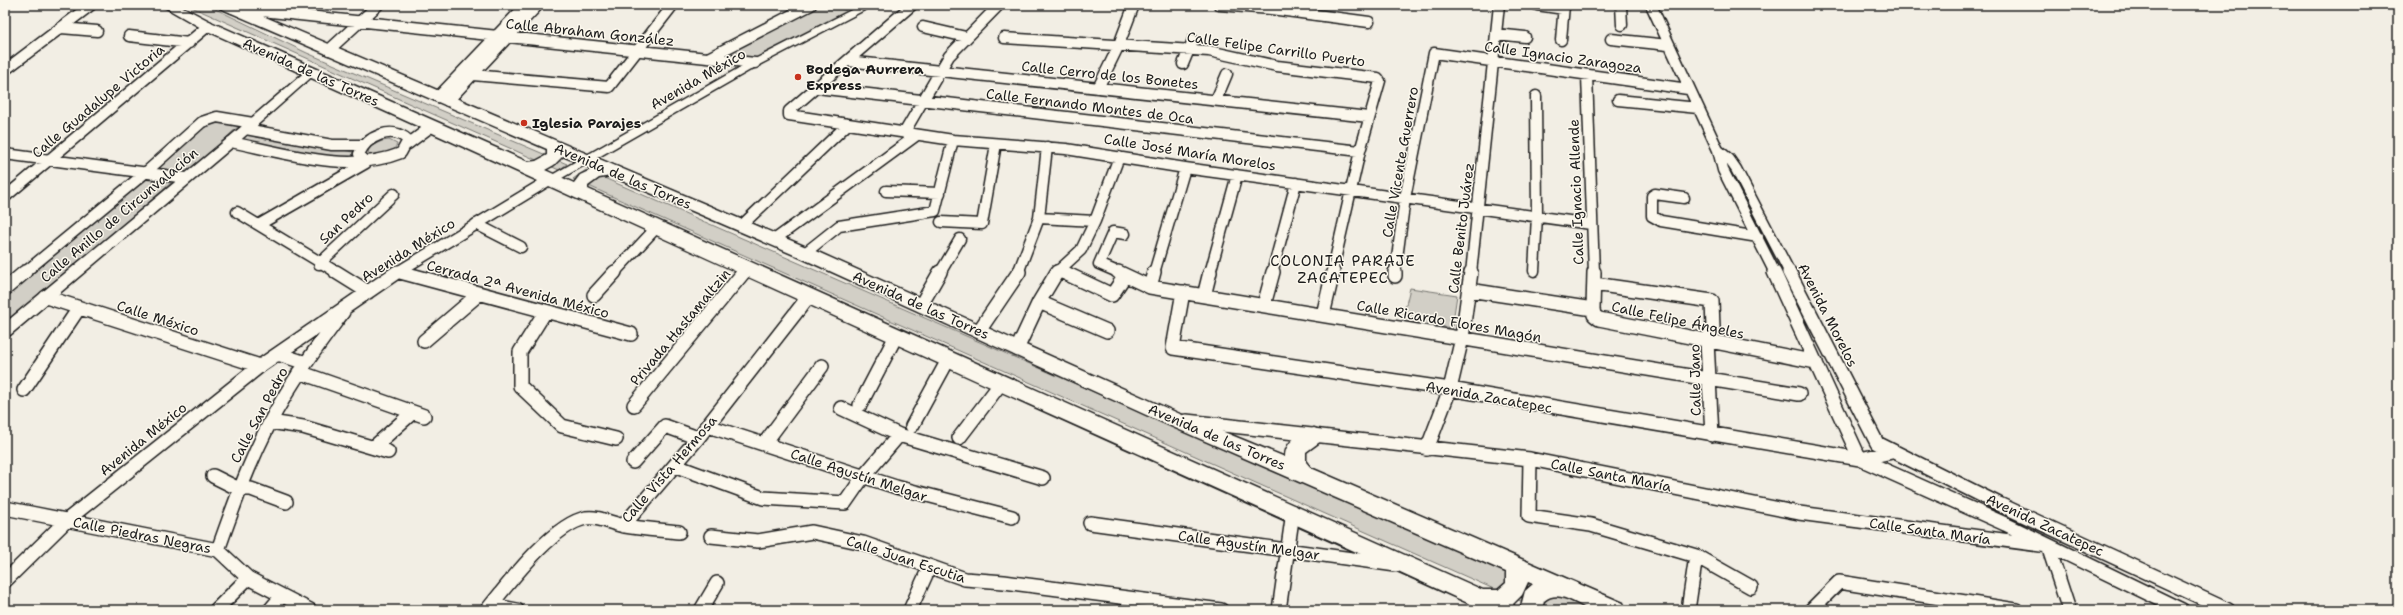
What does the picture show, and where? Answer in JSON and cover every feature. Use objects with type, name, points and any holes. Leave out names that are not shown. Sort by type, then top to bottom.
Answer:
[{"type":"main road","name":"Avenida de las Torres","points":[[168,5],[208,26],[525,166],[948,360],[1293,512],[1505,610]]},
{"type":"main road","name":"Avenida de las Torres","points":[[231,6],[584,160],[805,253],[1173,419],[1304,474],[1615,610]]},
{"type":"main road","points":[[525,166],[539,166],[548,162],[555,156],[555,147]]},
{"type":"main road","points":[[580,192],[580,186],[588,176],[611,171]]},
{"type":"main road","points":[[1304,474],[1297,465],[1295,455],[1298,446],[1314,436]]},
{"type":"main road","points":[[1480,598],[1501,599],[1512,593],[1518,578],[1516,567]]},
{"type":"main road","points":[[1531,610],[1531,603],[1537,593],[1549,587],[1563,588]]},
{"type":"street","points":[[5,70],[91,5]]},
{"type":"street","points":[[329,50],[378,5]]},
{"type":"street","points":[[443,99],[526,5]]},
{"type":"street","points":[[443,99],[473,75],[538,5]]},
{"type":"street","points":[[473,75],[609,87],[636,50],[673,5]]},
{"type":"street","points":[[708,58],[811,5]]},
{"type":"street","name":"Avenida México","points":[[5,581],[67,520],[260,366],[348,305],[398,272],[551,179],[755,63],[868,5]]},
{"type":"street","points":[[817,88],[912,5]]},
{"type":"street","points":[[904,133],[949,56],[999,5]]},
{"type":"street","points":[[1098,88],[1118,47],[1134,5]]},
{"type":"street","points":[[1219,5],[1271,9],[1368,22]]},
{"type":"street","name":"Calle Benito Juárez","points":[[1428,449],[1450,390],[1462,338],[1479,209],[1493,60],[1500,5]]},
{"type":"street","points":[[1537,5],[1564,7],[1561,40]]},
{"type":"street","points":[[1621,5],[1622,25]]},
{"type":"street","name":"Avenida Morelos","points":[[1651,5],[1688,89],[1718,150],[1719,159],[1731,187],[1758,237],[1860,459]]},
{"type":"street","name":"Calle Abraham González","points":[[231,6],[497,37],[755,63]]},
{"type":"street","name":"Calle Guadalupe Victoria","points":[[5,197],[208,26]]},
{"type":"street","points":[[61,28],[97,31]]},
{"type":"street","points":[[923,28],[966,37]]},
{"type":"street","points":[[1496,34],[1525,37]]},
{"type":"street","points":[[129,36],[189,43]]},
{"type":"street","name":"Calle Felipe Carrillo Puerto","points":[[1004,38],[1118,47],[1209,51],[1277,66],[1375,77],[1380,81],[1369,117]]},
{"type":"street","points":[[1610,39],[1668,45]]},
{"type":"street","points":[[1183,64],[1193,40]]},
{"type":"street","name":"Calle Ignacio Zaragoza","points":[[1434,53],[1493,60],[1688,89]]},
{"type":"street","name":"Calle Vicente Guerrero","points":[[1395,276],[1405,198],[1434,53]]},
{"type":"street","name":"Calle Cerro de los Bonetes","points":[[848,61],[1369,117]]},
{"type":"street","name":"Calle Anillo de Circunvalación","points":[[5,331],[186,178],[231,142],[311,72]]},
{"type":"street","points":[[1216,100],[1227,74]]},
{"type":"street","name":"Calle Ignacio Allende","points":[[1587,75],[1594,284],[1593,308]]},
{"type":"street","name":"Calle José María Morelos","points":[[817,88],[790,111],[789,114],[794,117],[953,140],[1047,147],[1185,168],[1591,224]]},
{"type":"street","name":"Calle Fernando Montes de Oca","points":[[817,88],[1360,151]]},
{"type":"street","points":[[1534,271],[1537,216],[1536,96]]},
{"type":"street","points":[[1618,100],[1698,108]]},
{"type":"street","name":"Calle Anillo de Circunvalación","points":[[5,289],[208,119],[217,117],[249,126]]},
{"type":"street","points":[[1323,315],[1369,117]]},
{"type":"street","points":[[741,226],[847,125]]},
{"type":"street","points":[[249,126],[332,145],[363,145]]},
{"type":"street","points":[[231,142],[339,162],[366,161],[390,159],[400,154],[408,144],[432,126]]},
{"type":"street","points":[[366,161],[359,154],[363,145],[374,137],[396,133],[406,137],[408,144]]},
{"type":"street","points":[[774,240],[917,135]]},
{"type":"street","points":[[805,253],[838,226],[935,211],[953,140]]},
{"type":"street","points":[[941,222],[982,224],[996,144]]},
{"type":"street","points":[[979,331],[1021,269],[1039,218],[1047,147]]},
{"type":"street","name":"Avenida Morelos","points":[[1718,150],[1729,159],[1745,187],[1877,443],[1892,452]]},
{"type":"street","points":[[5,154],[186,178]]},
{"type":"street","points":[[1017,349],[1039,302],[1058,270],[1081,250],[1119,157]]},
{"type":"street","points":[[260,224],[366,161]]},
{"type":"street","points":[[1150,287],[1185,168]]},
{"type":"street","points":[[1204,296],[1237,175]]},
{"type":"street","points":[[1264,305],[1296,183]]},
{"type":"street","points":[[1731,187],[1745,187]]},
{"type":"street","points":[[886,191],[940,193]]},
{"type":"street","name":"San Pedro","points":[[319,264],[394,194]]},
{"type":"street","points":[[1684,198],[1655,194],[1652,196],[1652,216],[1661,222],[1758,237]]},
{"type":"street","points":[[236,212],[260,224],[319,264],[368,292]]},
{"type":"street","points":[[1039,218],[1094,221]]},
{"type":"street","points":[[476,224],[521,247]]},
{"type":"street","points":[[594,295],[657,227]]},
{"type":"street","name":"Calle Ricardo Flores Magón","points":[[1125,234],[1113,232],[1099,264],[1124,277],[1150,287],[1798,394]]},
{"type":"street","points":[[922,305],[960,239]]},
{"type":"street","name":"Privada Hastamaltzin","points":[[634,405],[748,268]]},
{"type":"street","points":[[1058,270],[1112,295],[1124,277]]},
{"type":"street","name":"Cerrada 2ª Avenida México","points":[[398,272],[631,334]]},
{"type":"street","name":"Calle Jano","points":[[1594,284],[1712,300],[1713,328],[1708,342],[1712,436]]},
{"type":"street","name":"Calle Felipe Ángeles","points":[[1469,290],[1593,308],[1594,315],[1599,319],[1708,342],[1816,362]]},
{"type":"street","name":"Avenida Zacatepec","points":[[1183,292],[1173,348],[1450,390],[1712,436],[1860,459],[2005,524],[2182,610]]},
{"type":"street","points":[[424,341],[479,294]]},
{"type":"street","name":"Calle Vista Hermosa","points":[[489,608],[510,581],[560,531],[575,520],[586,518],[603,519],[623,526],[676,466],[809,296]]},
{"type":"street","name":"Calle México","points":[[46,297],[260,366]]},
{"type":"street","points":[[1039,302],[1107,331]]},
{"type":"street","name":"Calle San Pedro","points":[[218,550],[239,489],[270,422],[302,368],[348,305]]},
{"type":"street","points":[[24,390],[79,308]]},
{"type":"street","points":[[545,312],[520,352],[520,386],[562,426],[616,439]]},
{"type":"street","points":[[860,405],[896,336]]},
{"type":"street","points":[[278,354],[302,368],[418,414],[375,446]]},
{"type":"street","points":[[912,426],[948,360]]},
{"type":"street","points":[[764,444],[822,366]]},
{"type":"street","points":[[959,438],[1001,384]]},
{"type":"street","points":[[841,408],[898,435],[1043,478]]},
{"type":"street","name":"Calle Santa María","points":[[1173,419],[1428,449],[1530,459],[1799,513],[2048,546]]},
{"type":"street","points":[[270,422],[303,427],[375,446],[388,452]]},
{"type":"street","points":[[633,462],[665,426],[698,438]]},
{"type":"street","name":"Calle Agustín Melgar","points":[[708,426],[863,477],[957,505],[1012,516]]},
{"type":"street","points":[[676,466],[763,498],[845,503],[863,477],[898,435]]},
{"type":"street","name":"Avenida Zacatepec","points":[[1860,459],[1892,452],[1999,504],[2228,610]]},
{"type":"street","points":[[1530,459],[1529,516],[1591,525],[1696,556],[1751,587]]},
{"type":"street","points":[[213,476],[239,489],[251,489],[286,502]]},
{"type":"street","points":[[1994,540],[2008,534],[1999,504]]},
{"type":"street","name":"Calle Piedras Negras","points":[[5,508],[218,550],[248,578],[281,597],[310,610]]},
{"type":"street","points":[[1279,610],[1293,512]]},
{"type":"street","name":"Calle Agustín Melgar","points":[[1090,523],[1287,551],[1408,566]]},
{"type":"street","points":[[623,526],[679,532]]},
{"type":"street","name":"Calle Juan Escutia","points":[[711,536],[758,541],[812,532],[863,543],[929,568],[966,579],[1004,582],[1221,610]]},
{"type":"street","points":[[2048,546],[2069,610]]},
{"type":"street","points":[[1688,610],[1696,556]]},
{"type":"street","points":[[910,610],[929,568]]},
{"type":"street","points":[[216,610],[248,578]]},
{"type":"street","points":[[1810,610],[1839,582],[2016,610]]},
{"type":"street","points":[[701,610],[717,583]]},
{"type":"street","points":[[270,610],[281,597]]},
{"type":"street","points":[[489,608],[517,610]]},
{"type":"shaded area","points":[[187,5],[207,5],[307,53],[567,164],[559,170]]},
{"type":"shaded area","points":[[814,5],[834,5],[850,13],[765,59],[717,55]]},
{"type":"shaded area","points":[[210,120],[241,124],[189,172],[158,168]]},
{"type":"shaded area","points":[[249,132],[353,152],[351,161],[240,140]]},
{"type":"shaded area","points":[[389,140],[397,144],[393,152],[372,157],[368,155],[369,147],[382,141]]},
{"type":"shaded area","points":[[586,170],[1593,610],[1541,610],[573,179]]},
{"type":"shaded area","points":[[143,179],[171,183],[5,326],[5,292]]},
{"type":"shaded area","points":[[1410,288],[1457,295],[1452,328],[1402,321]]},
{"type":"place","name":"Bodega Aurrera Express","points":[[798,77]]},
{"type":"place","name":"Iglesia Parajes","points":[[524,123]]},
{"type":"district","name":"COLONIA PARAJE ZACATEPEC","points":[[1343,270]]}]
